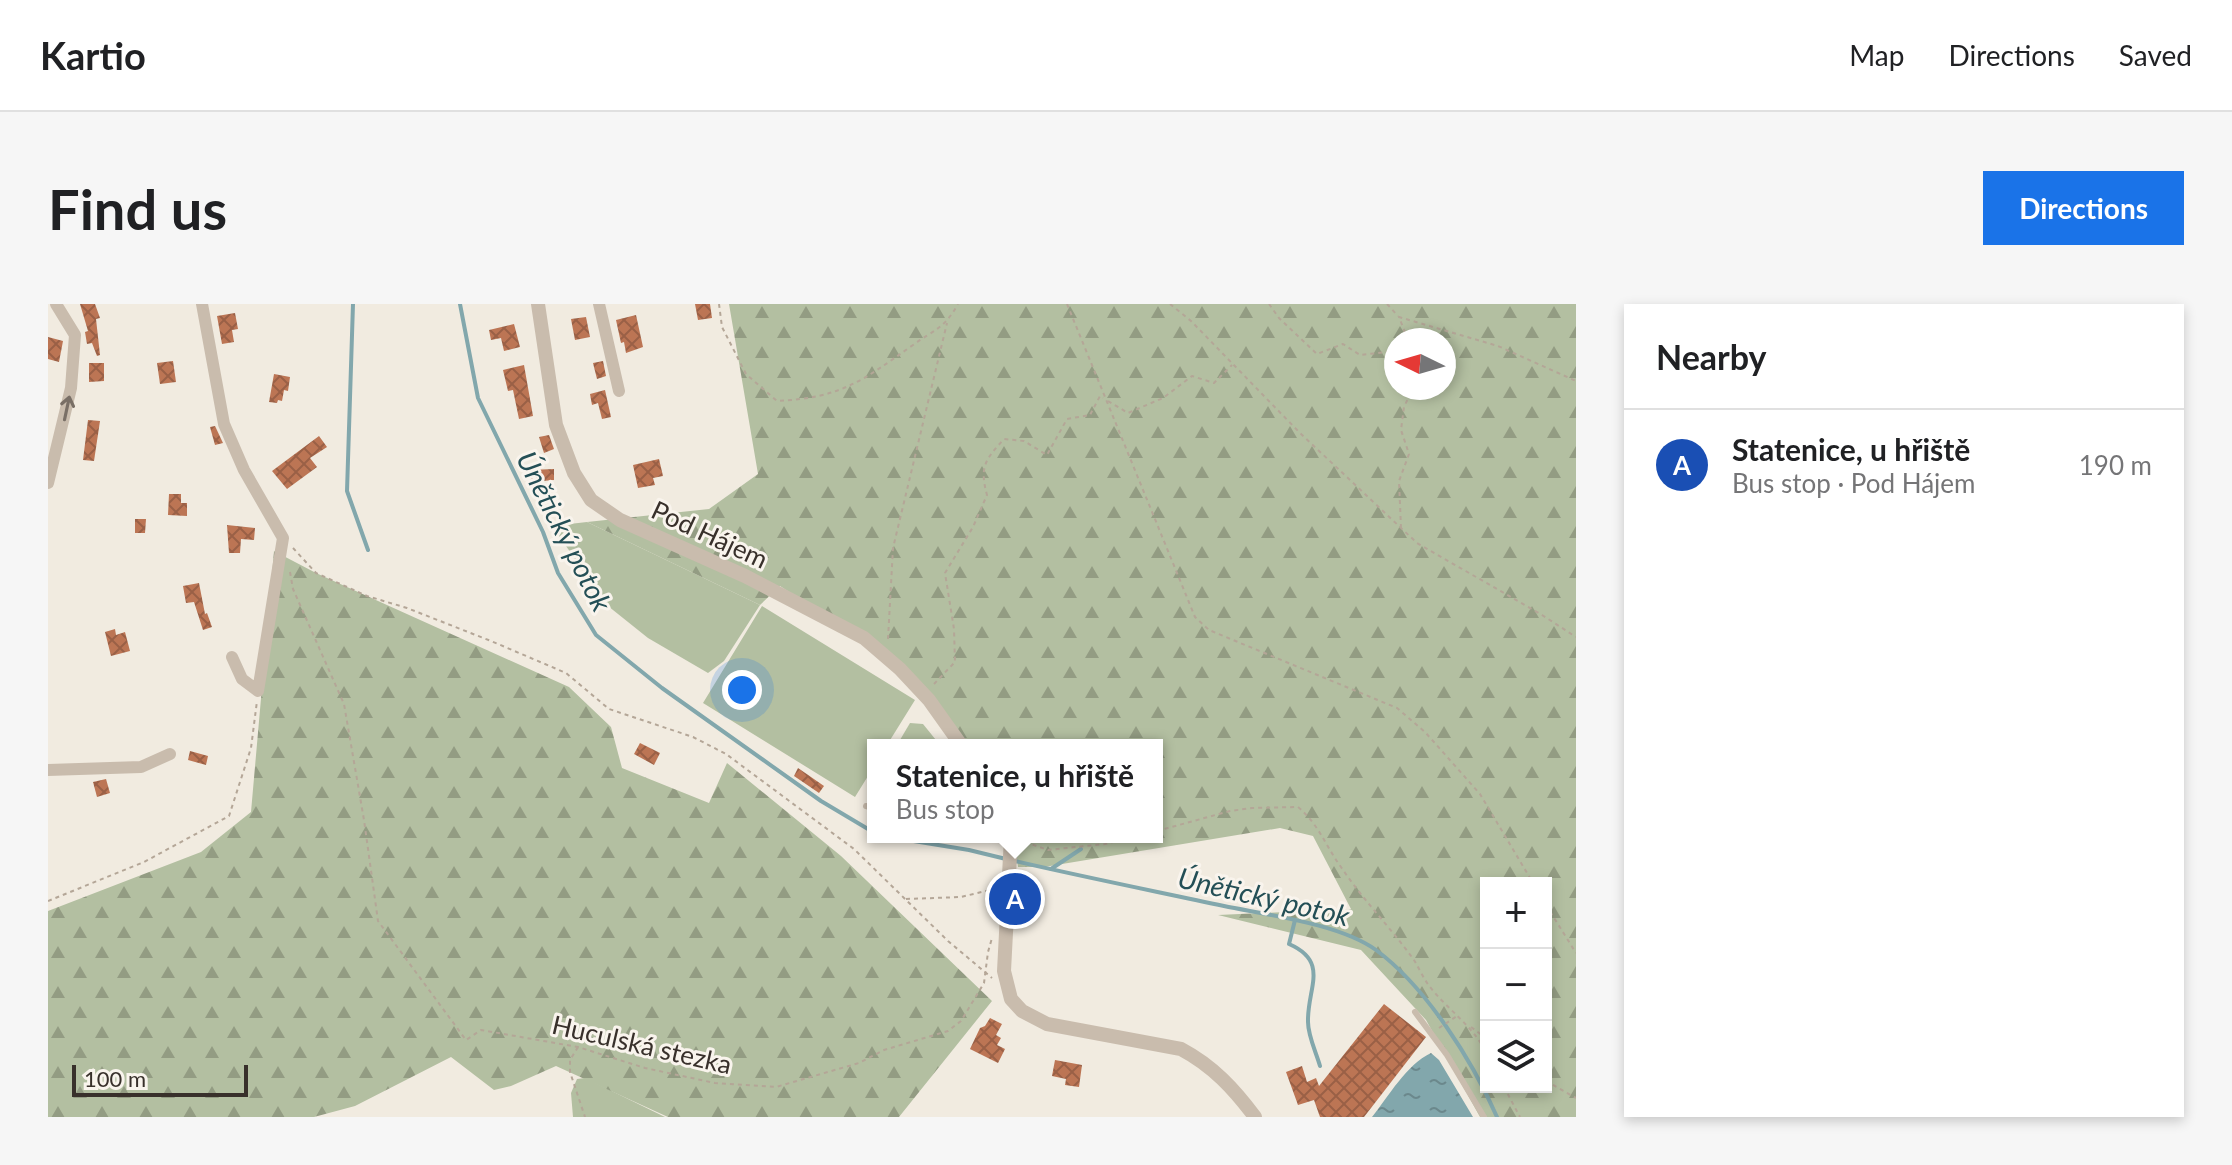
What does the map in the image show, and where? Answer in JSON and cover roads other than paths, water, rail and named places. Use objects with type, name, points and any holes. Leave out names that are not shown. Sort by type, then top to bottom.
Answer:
[{"type":"street","points":[[48,483],[71,388],[75,335],[56,304]]},
{"type":"street","points":[[202,304],[224,424],[244,470],[283,538],[258,691],[242,679],[232,657]]},
{"type":"street","name":"Pod Hájem","points":[[538,304],[556,425],[574,473],[591,500],[620,520],[745,576],[864,638],[887,656],[924,695],[957,739]]},
{"type":"street","points":[[599,304],[619,391]]},
{"type":"street","points":[[48,770],[141,767],[170,754]]},
{"type":"street","points":[[1013,843],[1004,959],[1006,985],[1011,999],[1022,1011],[1047,1024],[1165,1044],[1190,1054],[1230,1085],[1255,1117]]},
{"type":"lane","points":[[1415,1012],[1484,1117]]},
{"type":"water","points":[[1431,1053],[1439,1060],[1473,1117],[1372,1117],[1406,1073]]},
{"type":"waterway","points":[[353,304],[347,491],[368,550]]},
{"type":"waterway","name":"Únětický potok","points":[[460,304],[478,398],[543,532],[558,573],[596,635],[662,688],[821,801],[867,828]]},
{"type":"waterway","name":"Únětický potok","points":[[926,843],[1006,859]]},
{"type":"waterway","points":[[1051,869],[1081,849]]},
{"type":"waterway","name":"Únětický potok","points":[[1015,861],[1303,922],[1361,941],[1395,965],[1430,1004],[1475,1072],[1497,1117]]},
{"type":"waterway","points":[[1295,920],[1289,944],[1302,951],[1313,968],[1308,1027],[1320,1066]]},
{"type":"place","name":"Statenice, u hřiště","points":[[1015,899]]}]
